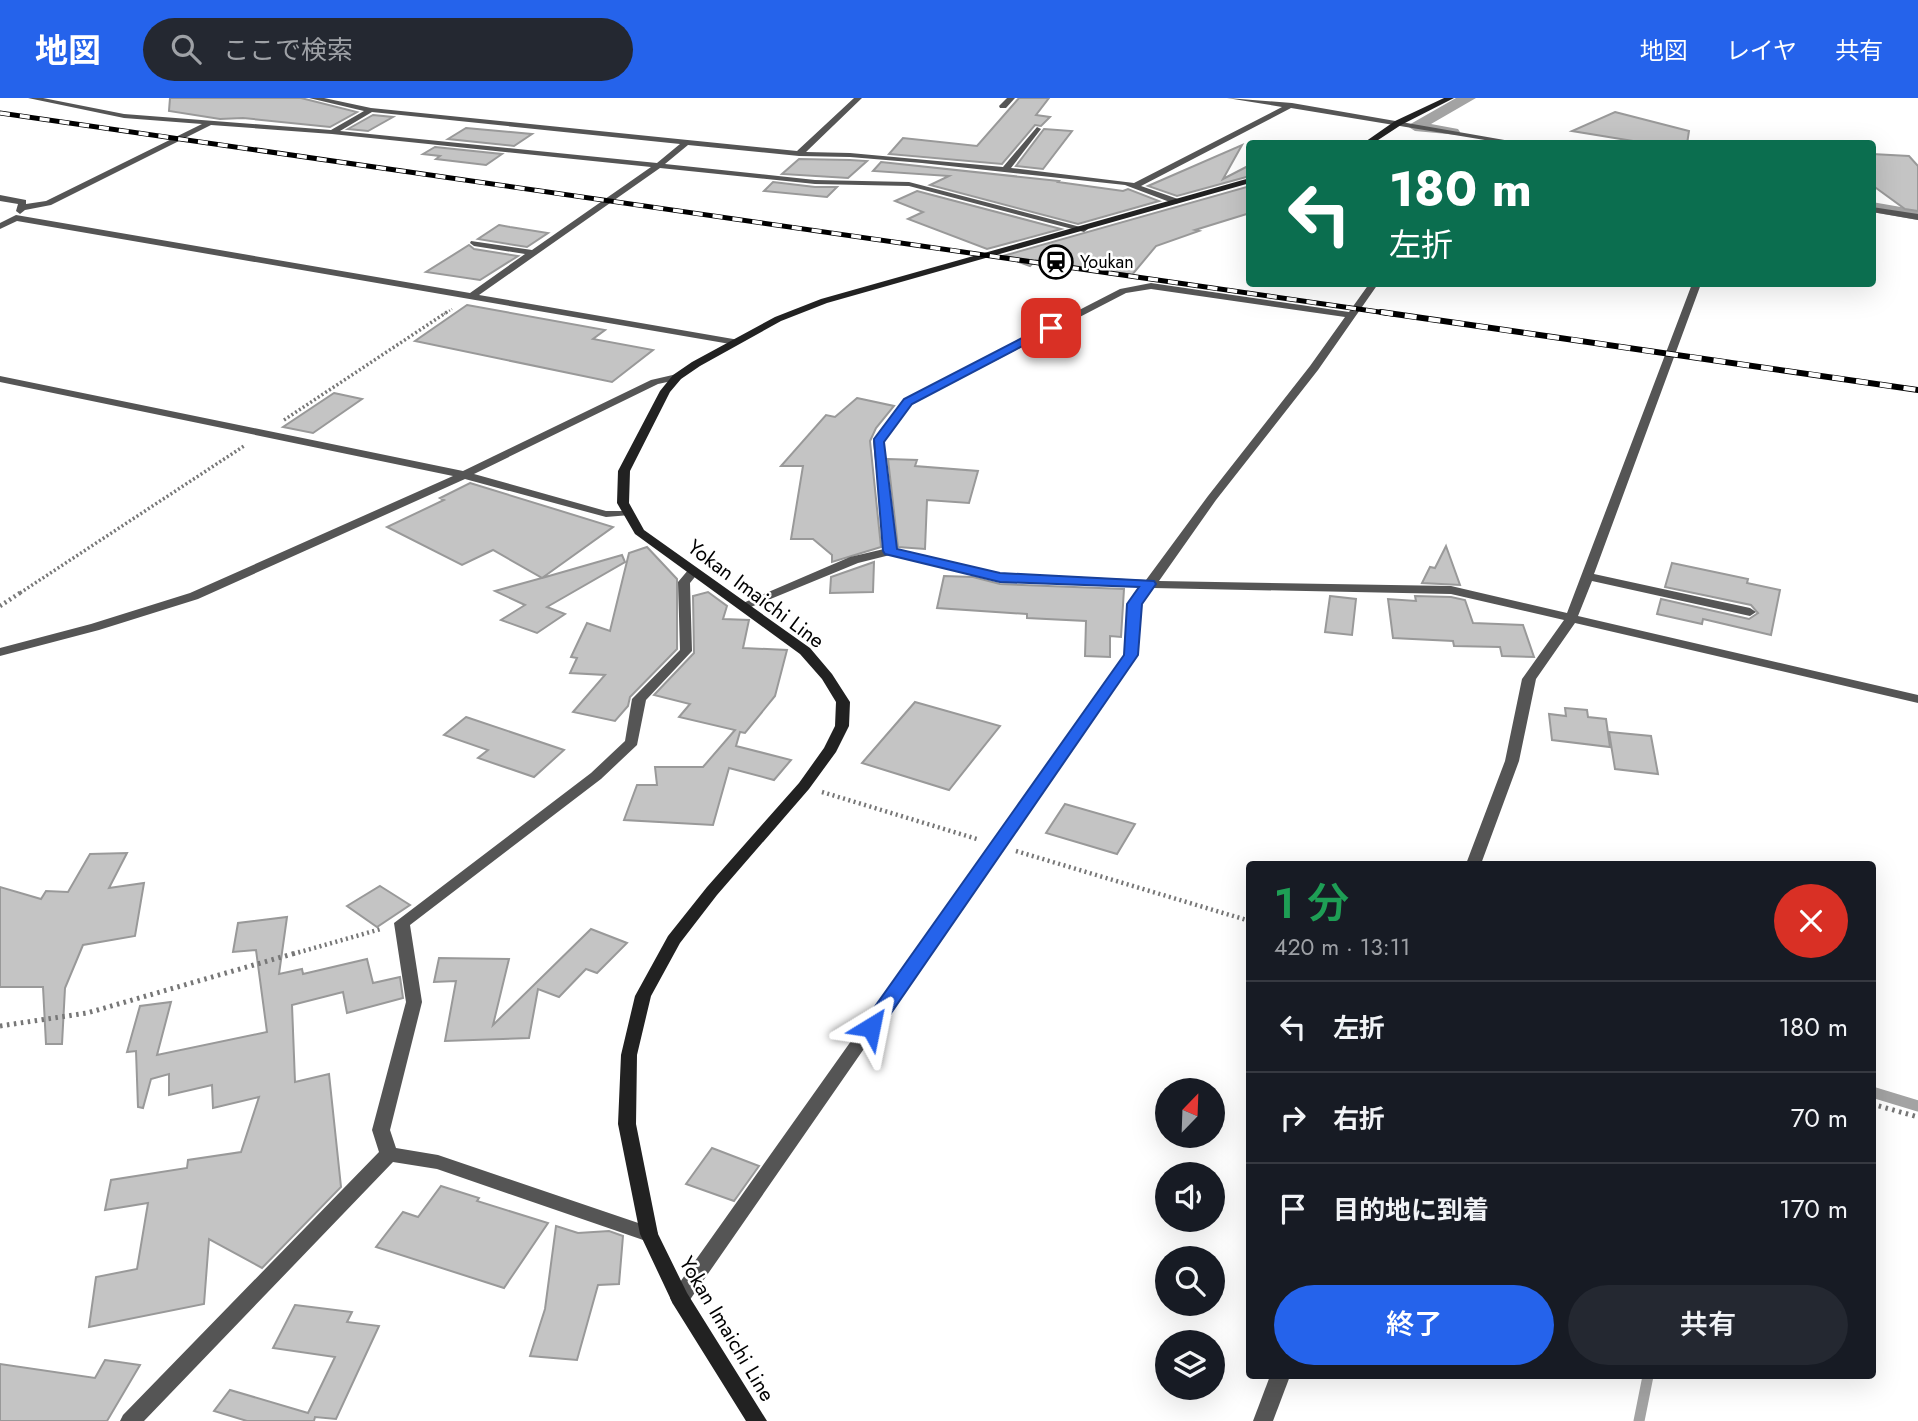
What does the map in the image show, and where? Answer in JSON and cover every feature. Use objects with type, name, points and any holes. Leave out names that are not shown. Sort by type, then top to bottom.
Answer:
[{"type":"main road","points":[[1372,140],[1398,123],[1450,98]]},
{"type":"main road","points":[[626,513],[622,487],[624,471],[665,391],[677,377],[696,363],[778,319],[874,285],[1084,229],[1246,181]]},
{"type":"main road","name":"Yokan Imaichi Line","points":[[626,513],[639,532],[805,651],[827,677],[843,702],[842,726],[831,749],[804,786],[712,891],[674,940],[643,996],[629,1055],[627,1124],[649,1234],[680,1298],[757,1421]]},
{"type":"street","points":[[32,98],[124,116],[332,132],[814,182],[909,184],[1084,229]]},
{"type":"street","points":[[313,98],[371,110],[686,143],[799,154],[922,161],[1126,183],[1175,201]]},
{"type":"street","points":[[799,154],[858,98]]},
{"type":"street","points":[[1003,106],[1011,98]]},
{"type":"street","points":[[1231,98],[1282,103],[1292,101],[1500,140]]},
{"type":"street","points":[[1268,98],[1282,103]]},
{"type":"street","points":[[1134,186],[1292,101]]},
{"type":"street","points":[[332,132],[371,110]]},
{"type":"street","points":[[21,208],[48,203],[209,123]]},
{"type":"street","points":[[1005,170],[1037,129]]},
{"type":"street","points":[[473,295],[657,167],[686,143]]},
{"type":"street","points":[[909,184],[922,161]]},
{"type":"street","points":[[0,198],[23,202],[16,218]]},
{"type":"street","points":[[1876,210],[1918,217]]},
{"type":"street","points":[[0,226],[16,218],[736,342]]},
{"type":"street","points":[[474,243],[533,253]]},
{"type":"street","points":[[890,551],[878,441],[908,402],[1111,297],[1123,291],[1151,286],[1350,315]]},
{"type":"street","points":[[680,1298],[1131,655],[1135,604],[1212,498],[1314,368],[1371,287]]},
{"type":"street","points":[[1474,861],[1513,761],[1529,679],[1571,619],[1696,287]]},
{"type":"street","points":[[0,652],[95,627],[194,596],[464,475],[655,382],[677,377]]},
{"type":"street","points":[[0,379],[464,475],[606,514],[626,513]]},
{"type":"street","points":[[742,606],[854,561],[890,551],[1000,578],[1451,590],[1918,699]]},
{"type":"street","points":[[389,1154],[381,1130],[414,1002],[402,923],[596,776],[632,742],[639,699],[686,651],[684,582],[693,572]]},
{"type":"street","points":[[1587,576],[1750,612]]},
{"type":"street","points":[[389,1154],[438,1162],[649,1234]]},
{"type":"street","points":[[131,1421],[389,1154]]},
{"type":"street","points":[[1264,1421],[1279,1379]]},
{"type":"path","points":[[0,606],[473,295]]},
{"type":"path","points":[[804,786],[1246,920]]},
{"type":"path","points":[[0,1026],[87,1013],[402,923]]},
{"type":"path","points":[[1876,1105],[1918,1117]]},
{"type":"building","points":[[170,98],[301,98],[357,112],[330,127],[243,118],[220,119],[169,111]]},
{"type":"building","points":[[1019,98],[1049,98],[1036,115],[1050,117],[1041,126],[1035,125],[1002,164],[889,154],[903,138],[977,146]]},
{"type":"building","points":[[1615,112],[1689,131],[1688,140],[1627,140],[1572,131]]},
{"type":"building","points":[[373,115],[393,117],[368,131],[348,129]]},
{"type":"building","points":[[466,128],[532,134],[514,146],[448,139]]},
{"type":"building","points":[[1044,129],[1072,131],[1043,169],[1016,166]]},
{"type":"building","points":[[1242,145],[1223,179],[1246,167],[1246,177],[1177,196],[1148,186]]},
{"type":"building","points":[[435,147],[502,154],[486,165],[436,159],[440,156],[423,154]]},
{"type":"building","points":[[1876,154],[1909,156],[1918,166],[1918,211],[1905,209],[1876,188]]},
{"type":"building","points":[[799,159],[867,161],[848,178],[782,174]]},
{"type":"building","points":[[881,162],[1059,181],[1123,191],[1128,189],[1159,201],[1078,224],[930,185],[949,176],[873,171]]},
{"type":"building","points":[[773,182],[837,187],[827,197],[764,191]]},
{"type":"building","points":[[1246,187],[1246,214],[1195,230],[1199,231],[1156,246],[1132,275],[1036,260],[1030,266],[1003,256]]},
{"type":"building","points":[[917,191],[1061,229],[987,249],[908,219],[923,212],[895,201]]},
{"type":"building","points":[[499,225],[548,233],[527,247],[478,239]]},
{"type":"building","points":[[469,245],[474,249],[518,256],[480,280],[426,272]]},
{"type":"building","points":[[467,305],[605,330],[593,339],[653,350],[612,382],[415,341]]},
{"type":"building","points":[[334,393],[362,399],[313,433],[283,427]]},
{"type":"building","points":[[857,398],[894,406],[876,428],[870,441],[881,547],[832,562],[832,555],[813,539],[791,539],[803,466],[781,466],[826,415],[835,417]]},
{"type":"building","points":[[888,459],[917,460],[915,466],[978,471],[969,503],[927,500],[925,549],[898,547]]},
{"type":"building","points":[[470,483],[613,527],[542,578],[493,550],[462,565],[387,527],[444,500],[440,498]]},
{"type":"building","points":[[1446,546],[1460,585],[1422,583],[1430,567],[1435,568]]},
{"type":"building","points":[[647,547],[677,579],[677,649],[630,697],[628,706],[615,721],[573,712],[605,675],[570,673],[577,658],[571,657],[587,623],[610,631],[629,553]]},
{"type":"building","points":[[622,555],[625,562],[547,607],[565,614],[537,633],[501,620],[525,605],[495,591]]},
{"type":"building","points":[[874,562],[873,592],[830,593],[831,577]]},
{"type":"building","points":[[1672,563],[1748,579],[1747,583],[1780,590],[1771,635],[1703,619],[1702,624],[1657,614],[1661,599],[1749,619],[1758,613],[1751,605],[1665,587]]},
{"type":"building","points":[[944,576],[973,577],[1000,584],[1124,589],[1121,637],[1110,636],[1110,657],[1085,656],[1086,621],[1027,618],[1027,614],[937,608]]},
{"type":"building","points":[[708,592],[727,606],[723,619],[749,620],[743,648],[787,650],[775,696],[745,733],[740,732],[736,746],[791,760],[774,780],[729,768],[713,825],[624,820],[637,785],[657,785],[655,767],[703,767],[735,730],[679,717],[690,704],[654,695],[694,653],[693,596]]},
{"type":"building","points":[[1330,596],[1356,599],[1352,635],[1325,632]]},
{"type":"building","points":[[1415,596],[1465,600],[1473,623],[1523,625],[1534,657],[1502,656],[1500,647],[1454,646],[1453,641],[1393,638],[1388,599],[1416,601]]},
{"type":"building","points":[[915,702],[1000,726],[949,790],[862,763]]},
{"type":"building","points":[[1565,708],[1587,710],[1588,717],[1606,719],[1610,747],[1552,740],[1549,714],[1566,716]]},
{"type":"building","points":[[466,717],[564,750],[534,777],[478,758],[488,750],[444,735]]},
{"type":"building","points":[[1609,732],[1651,736],[1658,774],[1615,769]]},
{"type":"building","points":[[1065,804],[1135,824],[1117,854],[1046,833]]},
{"type":"building","points":[[127,853],[109,888],[144,883],[135,936],[83,945],[65,988],[62,1044],[46,1044],[43,987],[0,987],[0,887],[41,899],[46,891],[68,892],[90,854]]},
{"type":"building","points":[[380,886],[410,905],[377,927],[347,906]]},
{"type":"building","points":[[287,917],[279,974],[302,969],[303,974],[367,959],[373,983],[400,977],[403,998],[347,1013],[343,992],[292,1005],[295,1082],[329,1074],[341,1187],[262,1268],[209,1239],[204,1304],[89,1327],[96,1277],[137,1269],[148,1203],[105,1210],[111,1180],[187,1168],[188,1160],[241,1152],[259,1097],[213,1108],[212,1085],[169,1095],[169,1074],[151,1079],[143,1108],[138,1107],[136,1051],[127,1052],[140,1006],[171,1002],[157,1055],[267,1032],[256,950],[233,952],[238,923]]},
{"type":"building","points":[[591,929],[627,943],[597,973],[586,969],[559,997],[538,989],[529,1038],[445,1041],[456,981],[434,982],[439,958],[509,959],[493,1025]]},
{"type":"building","points":[[712,1148],[759,1166],[734,1201],[686,1184]]},
{"type":"building","points":[[441,1186],[479,1198],[477,1201],[548,1223],[504,1288],[376,1247],[403,1212],[418,1217]]},
{"type":"building","points":[[556,1226],[578,1233],[609,1231],[623,1236],[619,1284],[598,1285],[577,1360],[530,1356],[545,1309]]},
{"type":"building","points":[[295,1305],[352,1312],[347,1322],[379,1326],[336,1419],[315,1417],[314,1421],[247,1421],[214,1411],[230,1390],[308,1413],[335,1357],[273,1348]]},
{"type":"building","points":[[105,1360],[140,1365],[107,1421],[0,1421],[0,1364],[95,1378]]},
{"type":"waterway","points":[[1452,132],[1415,126],[1468,98]]},
{"type":"waterway","points":[[1876,208],[1918,215]]},
{"type":"waterway","points":[[1876,1093],[1918,1106]]},
{"type":"waterway","points":[[1639,1421],[1647,1379]]},
{"type":"railway","points":[[0,113],[1393,314]]},
{"type":"railway","points":[[1381,312],[1918,390]]},
{"type":"place","name":"Youkan","points":[[1056,262]]},
{"type":"route","points":[[871,1027],[1131,655],[1135,604],[1149,584],[1000,578],[890,551],[878,441],[908,402],[1051,328]]}]
